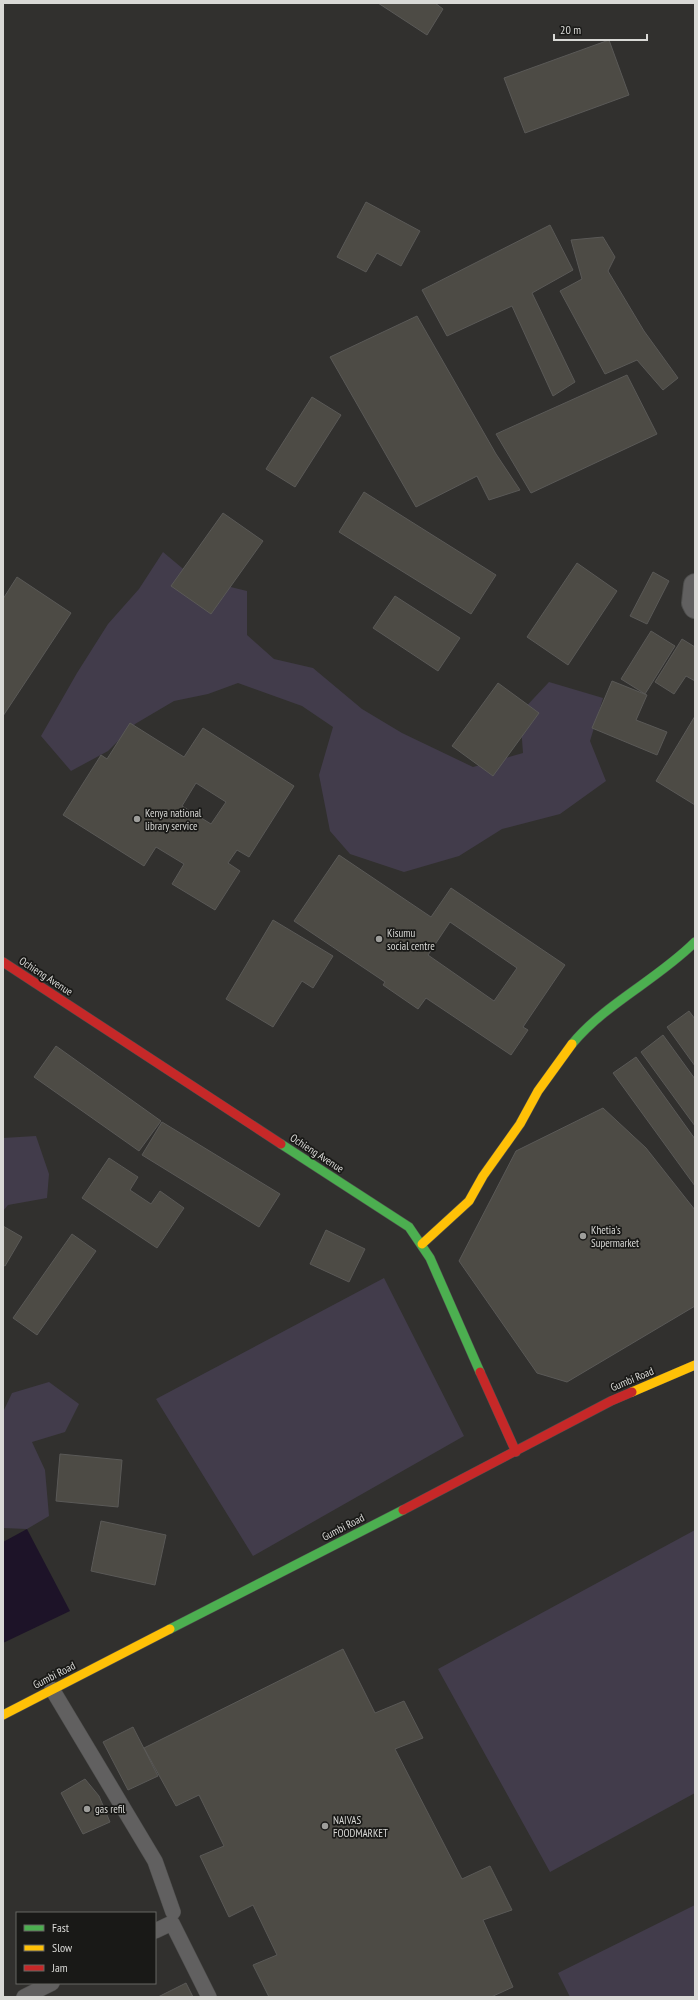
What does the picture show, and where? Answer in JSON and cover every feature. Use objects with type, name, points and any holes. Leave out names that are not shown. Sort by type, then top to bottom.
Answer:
[{"type":"street","points":[[695,585],[693,603],[695,607]]},
{"type":"street","points":[[422,1244],[469,1201],[483,1176],[520,1124],[538,1091],[562,1056],[582,1032],[631,992],[676,961],[695,942]]},
{"type":"street","name":"Ochieng Avenue","points":[[3,962],[409,1227],[422,1244],[430,1258],[516,1452]]},
{"type":"street","name":"Gumbi Road","points":[[3,1714],[516,1452],[611,1401],[695,1365]]},
{"type":"lane","points":[[52,1690],[155,1862],[173,1912]]},
{"type":"lane","points":[[156,1931],[172,1923],[209,1997]]},
{"type":"lane","points":[[24,1997],[50,1984]]},
{"type":"shaded area","points":[[163,552],[194,578],[247,591],[247,635],[274,659],[313,668],[362,709],[402,733],[473,767],[523,753],[520,713],[549,682],[603,698],[590,741],[606,781],[560,814],[502,829],[459,856],[404,872],[350,854],[330,831],[319,775],[333,727],[302,706],[238,683],[208,694],[174,701],[135,724],[108,751],[71,771],[41,736],[77,673],[108,624],[139,589]]},
{"type":"shaded area","points":[[36,1136],[49,1174],[47,1198],[8,1205],[3,1211],[3,1138]]},
{"type":"shaded area","points":[[384,1278],[464,1436],[253,1556],[156,1399]]},
{"type":"shaded area","points":[[49,1382],[79,1404],[65,1432],[32,1442],[45,1470],[49,1516],[27,1529],[3,1528],[3,1412],[12,1393]]},
{"type":"shaded area","points":[[27,1529],[70,1611],[3,1643],[3,1542]]},
{"type":"shaded area","points":[[695,1530],[695,1793],[550,1872],[438,1669]]},
{"type":"shaded area","points":[[695,1905],[695,1997],[570,1997],[558,1973]]},
{"type":"building","points":[[378,3],[435,3],[443,9],[427,35]]},
{"type":"building","points":[[609,40],[629,95],[525,133],[504,78]]},
{"type":"building","points":[[366,202],[420,231],[401,266],[377,253],[366,272],[337,257]]},
{"type":"building","points":[[550,225],[573,270],[532,293],[575,382],[553,396],[512,306],[447,336],[422,290]]},
{"type":"building","points":[[603,237],[615,257],[608,271],[644,331],[678,378],[663,390],[637,360],[605,374],[560,291],[582,279],[571,240]]},
{"type":"building","points":[[417,316],[496,454],[520,490],[489,500],[477,476],[416,507],[330,357]]},
{"type":"building","points":[[627,375],[657,434],[531,493],[496,434]]},
{"type":"building","points":[[312,397],[341,415],[295,487],[266,469]]},
{"type":"building","points":[[364,492],[496,575],[471,614],[339,532]]},
{"type":"building","points":[[223,513],[263,541],[211,614],[171,586]]},
{"type":"building","points":[[577,563],[617,591],[568,665],[527,637]]},
{"type":"building","points":[[653,572],[669,581],[647,624],[630,616]]},
{"type":"building","points":[[17,577],[71,613],[3,716],[3,599]]},
{"type":"building","points":[[395,596],[460,638],[438,671],[373,628]]},
{"type":"building","points":[[651,631],[675,646],[645,694],[621,679]]},
{"type":"building","points":[[682,639],[695,647],[695,681],[686,676],[674,694],[655,682]]},
{"type":"building","points":[[612,681],[647,695],[636,720],[667,732],[657,755],[592,728]]},
{"type":"building","points":[[498,683],[539,713],[493,776],[452,746]]},
{"type":"building","points":[[695,716],[695,805],[656,781]]},
{"type":"building","name":"Kenya national library service","points":[[130,723],[184,757],[203,728],[294,786],[249,857],[237,850],[228,863],[240,871],[215,910],[172,884],[184,864],[156,847],[144,866],[63,815],[101,755],[107,759]],"holes":[[[196,783],[226,802],[211,824],[182,806]]]},
{"type":"building","name":"Kisumu social centre","points":[[339,855],[431,917],[451,888],[565,965],[523,1027],[528,1030],[511,1055],[426,998],[418,1009],[383,985],[385,982],[294,921]],"holes":[[[450,922],[517,968],[494,1001],[428,955]]]},
{"type":"building","points":[[273,920],[333,956],[313,988],[302,981],[273,1027],[226,999]]},
{"type":"building","points":[[689,1011],[695,1019],[695,1066],[667,1027]]},
{"type":"building","points":[[663,1035],[695,1079],[695,1126],[641,1052]]},
{"type":"building","points":[[56,1046],[161,1121],[139,1151],[34,1077]]},
{"type":"building","points":[[636,1057],[695,1139],[695,1186],[613,1073]]},
{"type":"building","name":"Khetia's Supermarket","points":[[603,1108],[646,1148],[695,1210],[695,1306],[567,1382],[537,1373],[459,1261],[516,1151]]},
{"type":"building","points":[[162,1122],[280,1194],[259,1227],[142,1155]]},
{"type":"building","points":[[109,1158],[138,1177],[130,1190],[151,1204],[160,1191],[184,1208],[157,1248],[82,1198]]},
{"type":"building","points":[[3,1226],[22,1237],[5,1266],[3,1265]]},
{"type":"building","points":[[326,1230],[365,1249],[349,1282],[310,1264]]},
{"type":"building","points":[[72,1234],[96,1251],[37,1335],[13,1318]]},
{"type":"building","points":[[60,1454],[122,1460],[118,1507],[56,1501]]},
{"type":"building","points":[[101,1521],[166,1535],[155,1585],[91,1571]]},
{"type":"building","name":"NAIVAS FOODMARKET","points":[[343,1649],[375,1713],[404,1701],[423,1738],[395,1749],[462,1879],[490,1866],[512,1910],[483,1920],[513,1987],[491,1997],[269,1997],[253,1965],[277,1955],[253,1905],[229,1917],[200,1856],[224,1846],[199,1795],[176,1806],[144,1748]]},
{"type":"building","points":[[133,1727],[158,1776],[128,1790],[103,1742]]},
{"type":"building","name":"gas refil","points":[[85,1779],[99,1796],[110,1822],[83,1834],[61,1793]]},
{"type":"building","points":[[186,1983],[193,1997],[158,1997]]},
{"type":"traffic: fast","points":[[572,1044],[585,1029],[600,1016],[665,968],[695,942]]},
{"type":"traffic: fast","points":[[281,1144],[409,1227],[430,1258],[480,1372]]},
{"type":"traffic: fast","points":[[170,1629],[403,1510]]},
{"type":"traffic: slow","points":[[422,1244],[469,1201],[483,1176],[520,1124],[538,1091],[572,1044]]},
{"type":"traffic: slow","points":[[632,1392],[695,1365]]},
{"type":"traffic: slow","points":[[3,1715],[170,1629]]},
{"type":"traffic: jam","points":[[3,962],[281,1144]]},
{"type":"traffic: jam","points":[[480,1372],[516,1452]]},
{"type":"traffic: jam","points":[[403,1510],[611,1401],[632,1392]]},
{"type":"place","name":"Kenya national library service","points":[[137,819]]},
{"type":"place","name":"Kisumu social centre","points":[[379,939]]},
{"type":"place","name":"Khetia's Supermarket","points":[[583,1236]]},
{"type":"place","name":"gas refil","points":[[87,1809]]},
{"type":"place","name":"NAIVAS FOODMARKET","points":[[325,1826]]}]
